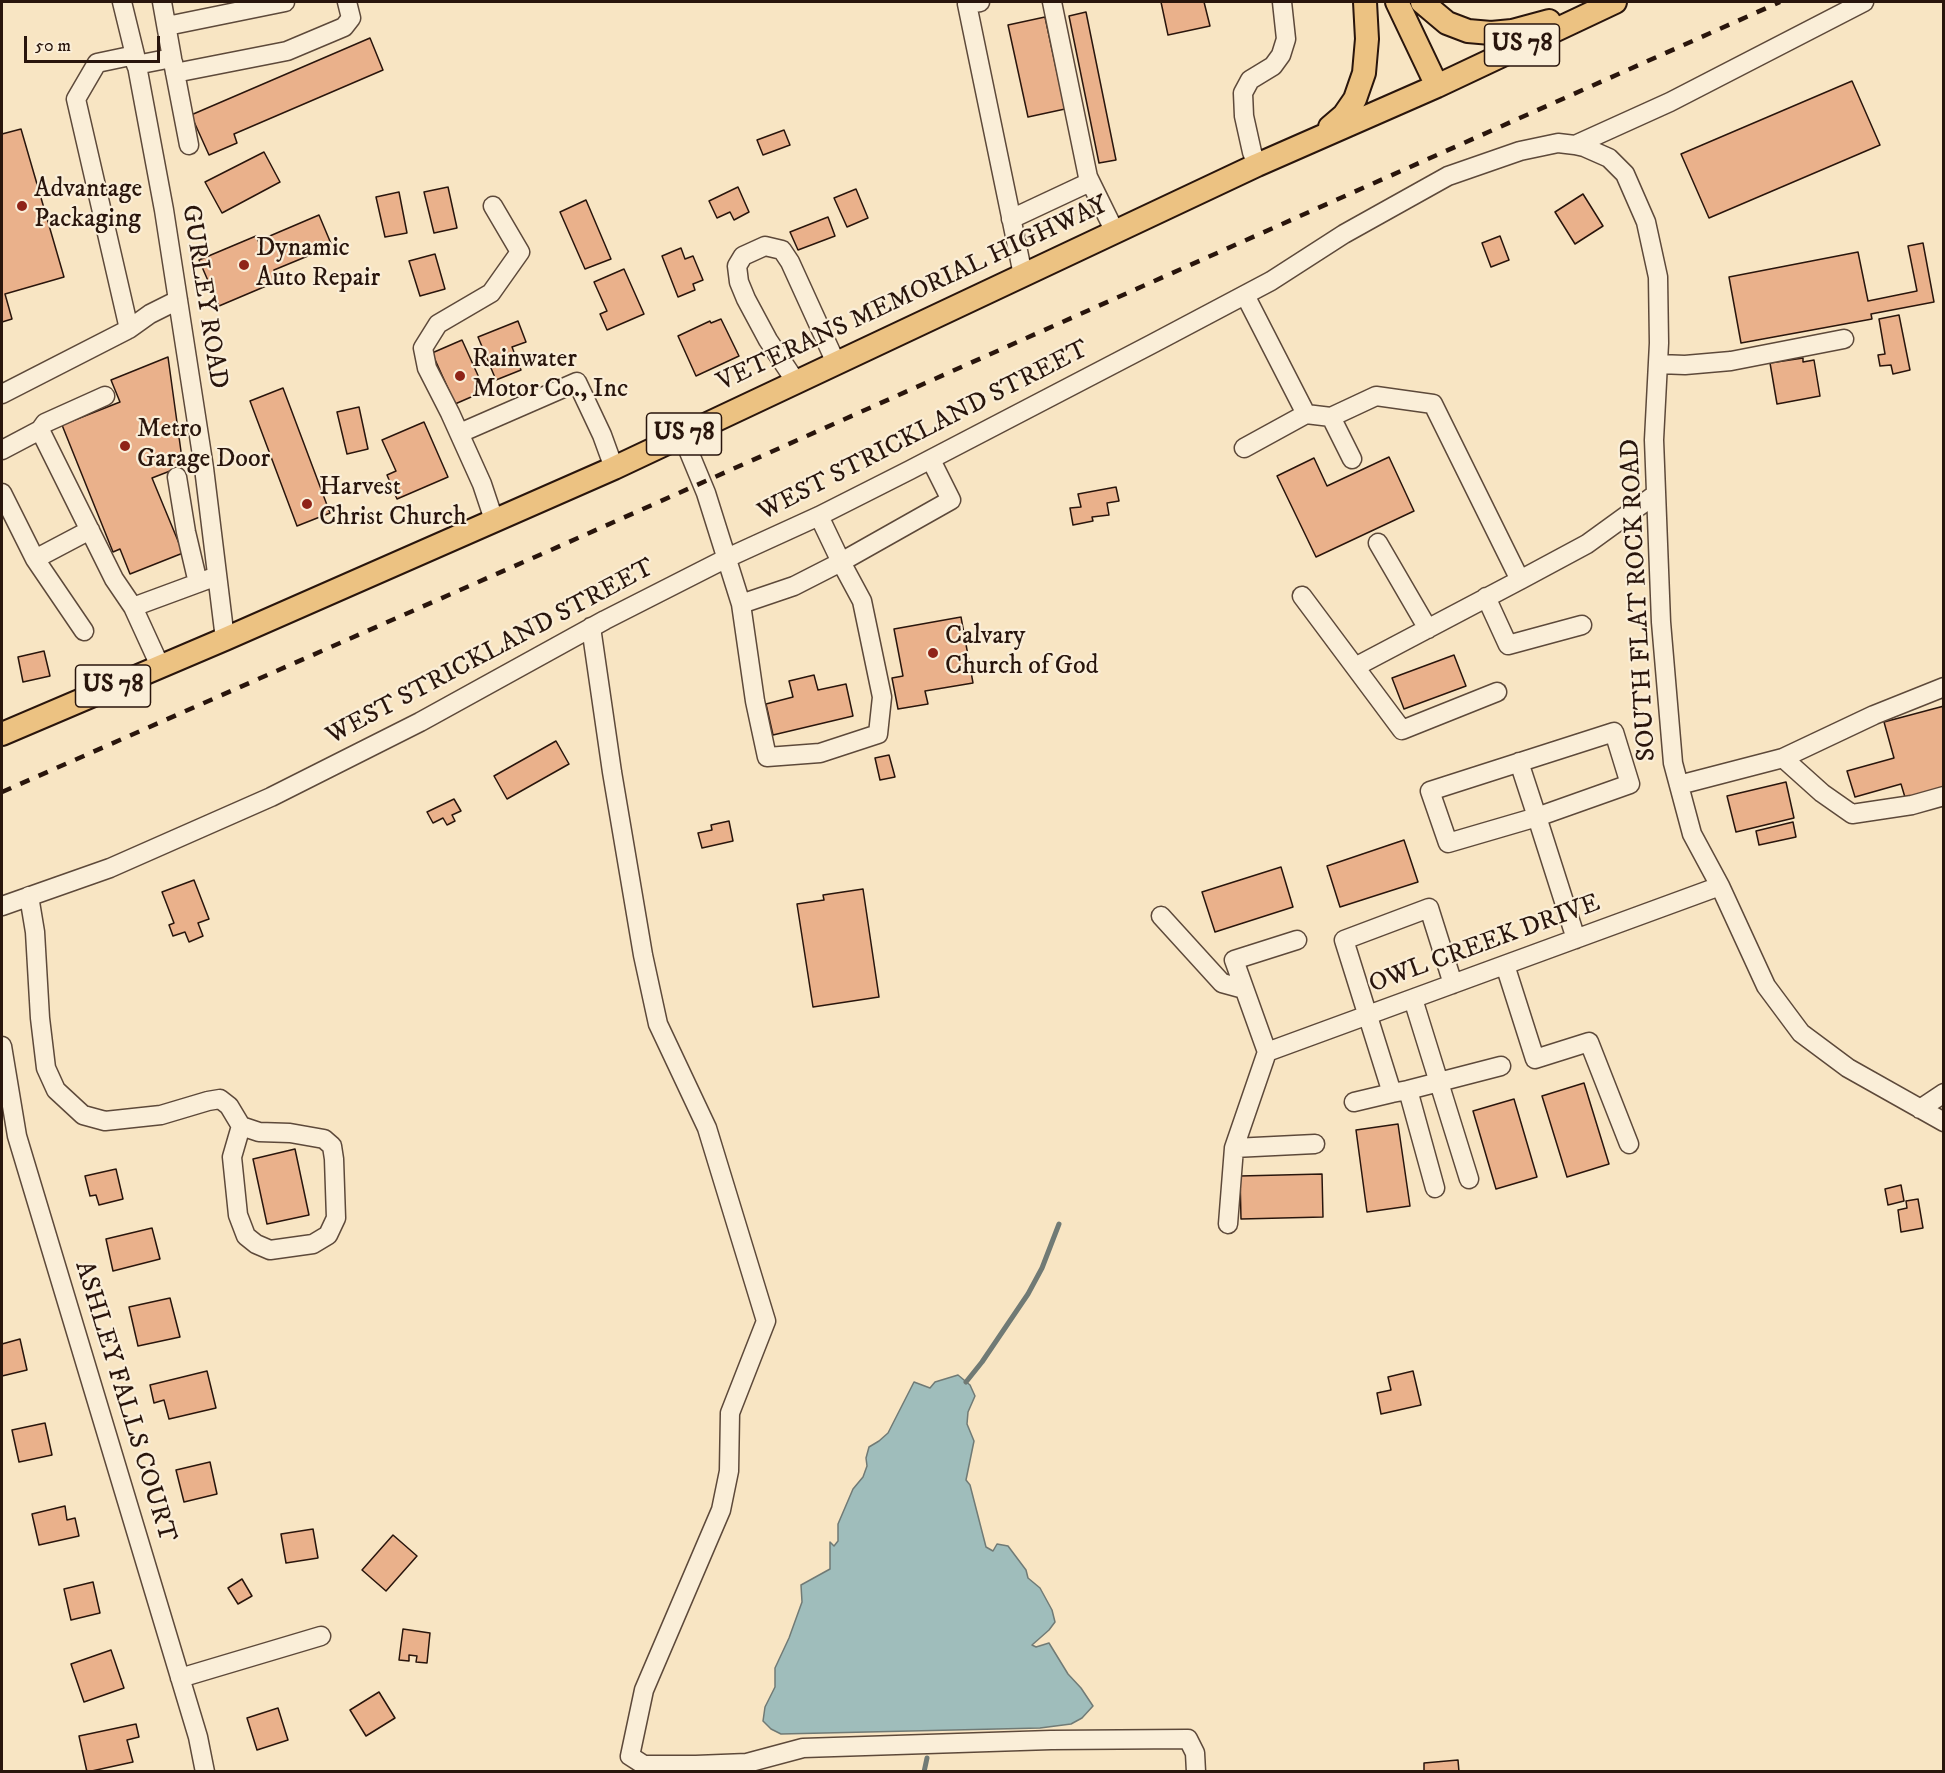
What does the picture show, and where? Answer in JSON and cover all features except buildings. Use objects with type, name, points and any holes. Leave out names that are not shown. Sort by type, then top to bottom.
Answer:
[{"type":"main road","points":[[1317,138],[1344,115],[1355,99],[1364,73],[1367,39],[1365,2]]},
{"type":"main road","points":[[1397,2],[1437,86]]},
{"type":"main road","points":[[1422,2],[1448,23],[1468,31],[1491,33],[1512,31],[1611,3]]},
{"type":"main road","name":"VETERANS MEMORIAL HIGHWAY","points":[[2,734],[614,468],[1257,165],[1437,86],[1611,3]]},
{"type":"street","name":"GURLEY ROAD","points":[[122,2],[136,60],[178,300],[204,468],[225,639]]},
{"type":"street","points":[[162,2],[189,145]]},
{"type":"street","points":[[167,26],[285,2]]},
{"type":"street","points":[[129,330],[76,99],[97,63],[136,60],[174,65],[287,51],[344,27],[351,18],[347,2]]},
{"type":"street","points":[[980,2],[967,4],[1023,275]]},
{"type":"street","points":[[1052,2],[1090,182],[1115,232]]},
{"type":"street","points":[[1257,165],[1244,116],[1243,93],[1250,80],[1273,66],[1281,55],[1286,39],[1282,2]]},
{"type":"street","name":"WEST STRICKLAND STREET","points":[[2,906],[110,868],[271,797],[420,722],[591,627],[727,558],[819,516],[931,460],[1245,295],[1344,234],[1448,176],[1520,151],[1558,143],[1575,145],[1670,102],[1864,2]]},
{"type":"street","name":"SOUTH FLAT ROCK ROAD","points":[[1575,145],[1609,158],[1625,174],[1646,222],[1658,277],[1658,364],[1654,440],[1662,634],[1673,763],[1692,834],[1720,886],[1766,986],[1801,1033],[1848,1068],[1944,1122]]},
{"type":"street","points":[[1011,219],[1090,182]]},
{"type":"street","points":[[493,206],[520,252],[491,293],[438,324],[423,348],[427,368],[460,433],[482,484],[494,520]]},
{"type":"street","points":[[796,382],[768,340],[746,299],[739,282],[737,266],[743,255],[765,246],[782,250],[790,262],[836,363]]},
{"type":"street","points":[[1245,295],[1306,414]]},
{"type":"street","points":[[2,394],[129,330],[150,314],[178,300]]},
{"type":"street","points":[[1658,364],[1685,365],[1731,361],[1844,339]]},
{"type":"street","points":[[460,433],[577,382],[602,435],[614,468]]},
{"type":"street","points":[[2,450],[40,430],[45,423],[105,396]]},
{"type":"street","points":[[1244,448],[1306,414],[1331,417],[1376,396],[1433,404],[1520,580]]},
{"type":"street","points":[[1331,417],[1352,459]]},
{"type":"street","points":[[40,430],[114,579],[133,607],[160,666]]},
{"type":"street","points":[[682,435],[706,493],[741,604],[755,701],[767,757],[820,753],[878,734],[882,697],[862,601],[819,516]]},
{"type":"street","points":[[741,604],[794,586],[951,500],[931,460]]},
{"type":"street","points":[[177,477],[186,532],[198,583]]},
{"type":"street","points":[[2,493],[35,559],[84,631]]},
{"type":"street","points":[[1355,667],[1587,544],[1656,494]]},
{"type":"street","points":[[35,559],[90,530]]},
{"type":"street","points":[[1378,543],[1428,629]]},
{"type":"street","points":[[133,607],[217,576]]},
{"type":"street","points":[[1302,596],[1402,730],[1497,692]]},
{"type":"street","points":[[1486,597],[1508,645],[1582,626]]},
{"type":"street","points":[[591,627],[612,772],[643,955],[658,1023],[707,1128],[766,1321],[730,1413],[729,1471],[721,1510],[644,1690],[630,1756],[645,1765],[696,1766],[747,1763],[803,1748],[1051,1740],[1188,1739],[1196,1753],[1196,1772]]},
{"type":"street","points":[[1679,785],[1783,758],[1874,715],[1944,687]]},
{"type":"street","points":[[1614,732],[1630,784],[1537,817],[1448,843],[1430,791],[1614,732]]},
{"type":"street","points":[[1783,758],[1822,793],[1852,814],[1912,805],[1944,796]]},
{"type":"street","points":[[1519,762],[1576,939]]},
{"type":"street","name":"OWL CREEK DRIVE","points":[[1267,1052],[1720,886]]},
{"type":"street","points":[[29,896],[35,932],[40,1018],[46,1068],[56,1090],[83,1115],[105,1121],[161,1114],[220,1100],[229,1106],[241,1126],[259,1132],[290,1133],[324,1139],[332,1146],[334,1159],[336,1218],[328,1235],[313,1244],[270,1250],[256,1244],[246,1236],[238,1215],[232,1157],[241,1126]]},
{"type":"street","points":[[1435,1188],[1400,1091],[1369,1015],[1344,940],[1429,908],[1453,984]]},
{"type":"street","points":[[1161,916],[1222,983],[1245,988]]},
{"type":"street","points":[[1228,1224],[1234,1148],[1267,1052],[1234,960],[1297,940]]},
{"type":"street","points":[[1505,965],[1535,1059],[1589,1042],[1629,1144]]},
{"type":"street","points":[[1413,999],[1468,1179]]},
{"type":"street","name":"ASHLEY FALLS COURT","points":[[2,1046],[17,1136],[198,1737],[205,1772]]},
{"type":"street","points":[[1354,1102],[1501,1066]]},
{"type":"street","points":[[1920,1109],[1944,1093]]},
{"type":"street","points":[[1234,1148],[1315,1144]]},
{"type":"street","points":[[180,1678],[321,1636]]},
{"type":"water","points":[[958,1375],[970,1385],[975,1396],[968,1412],[967,1424],[974,1441],[966,1480],[970,1485],[986,1547],[993,1551],[997,1544],[1008,1546],[1026,1570],[1028,1578],[1040,1588],[1052,1610],[1055,1622],[1032,1645],[1036,1647],[1049,1643],[1068,1674],[1093,1706],[1082,1718],[1071,1724],[1040,1728],[781,1734],[771,1729],[763,1721],[765,1707],[775,1687],[775,1668],[802,1602],[801,1585],[830,1569],[830,1542],[834,1546],[838,1541],[838,1524],[853,1489],[863,1477],[869,1447],[888,1433],[914,1382],[930,1388],[935,1382]]},
{"type":"waterway","points":[[966,1382],[1028,1294],[1042,1268],[1059,1224]]},
{"type":"waterway","points":[[924,1772],[927,1758]]},
{"type":"railway","points":[[2,792],[1780,2]]},
{"type":"place","name":"Advantage Packaging","points":[[22,206]]},
{"type":"place","name":"Dynamic Auto Repair","points":[[244,265]]},
{"type":"place","name":"Rainwater Motor Co., Inc","points":[[460,376]]},
{"type":"place","name":"Metro Garage Door","points":[[125,446]]},
{"type":"place","name":"Harvest Christ Church","points":[[307,504]]},
{"type":"place","name":"Calvary Church of God","points":[[933,653]]}]
